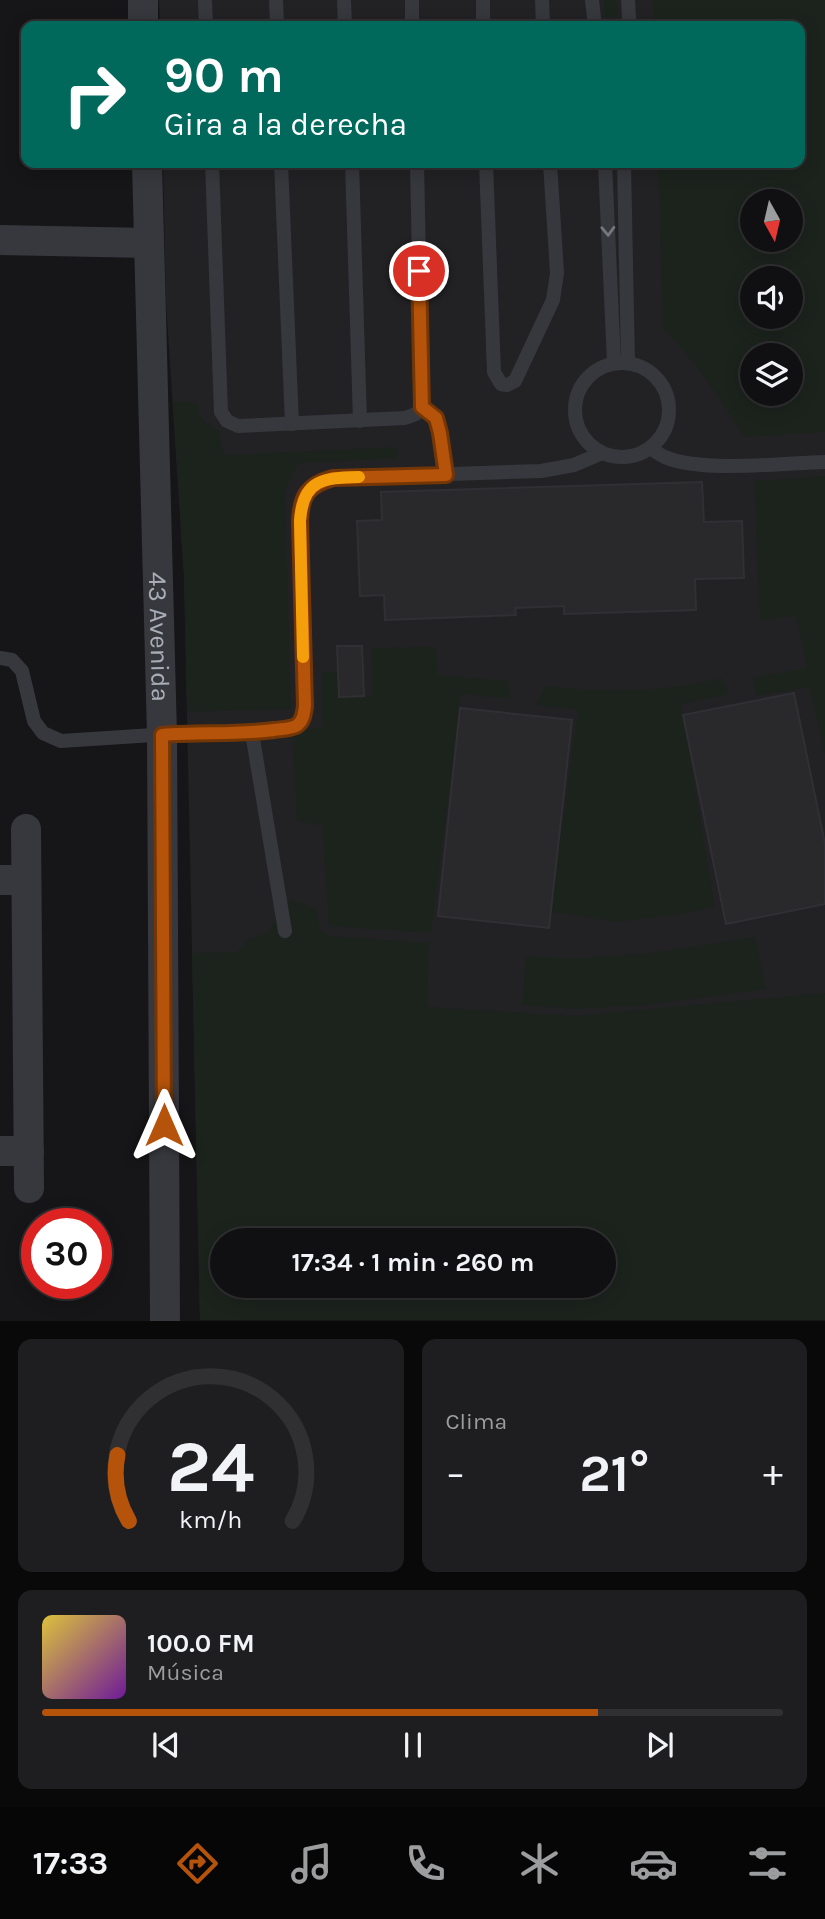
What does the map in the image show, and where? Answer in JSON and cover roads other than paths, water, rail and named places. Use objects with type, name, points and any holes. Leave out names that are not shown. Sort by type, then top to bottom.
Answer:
[{"type":"street","points":[[143,0],[144,21]]},
{"type":"street","name":"43 Avenida","points":[[147,168],[162,735],[165,1321]]},
{"type":"street","points":[[0,240],[148,243]]},
{"type":"street","points":[[26,829],[13,880],[14,1151],[29,1188]]},
{"type":"lane","points":[[205,0],[206,21]]},
{"type":"lane","points":[[276,0],[277,21]]},
{"type":"lane","points":[[344,0],[345,21]]},
{"type":"lane","points":[[412,0],[412,21]]},
{"type":"lane","points":[[483,0],[483,21]]},
{"type":"lane","points":[[542,0],[543,21]]},
{"type":"lane","points":[[593,0],[595,21]]},
{"type":"lane","points":[[628,0],[629,21]]},
{"type":"lane","points":[[212,168],[221,412],[227,421],[238,426],[405,418],[416,414],[422,407],[417,168]]},
{"type":"lane","points":[[281,168],[292,424]]},
{"type":"lane","points":[[352,168],[360,421]]},
{"type":"lane","points":[[486,168],[495,372],[501,384],[507,385],[515,381],[553,300],[556,274],[550,168]]},
{"type":"lane","points":[[605,168],[621,363]]},
{"type":"lane","points":[[621,363],[624,168]]},
{"type":"lane","points":[[621,363],[644,367],[657,377],[666,391],[670,406],[668,422],[662,437],[650,448],[627,457],[614,457],[602,453],[580,433],[575,419],[579,390],[588,377],[600,368],[621,363]]},
{"type":"lane","points":[[422,407],[436,418],[446,475]]},
{"type":"lane","points":[[650,448],[664,457],[704,465],[825,462]]},
{"type":"lane","points":[[0,658],[12,660],[22,671],[34,721],[43,733],[61,741],[184,733],[251,733],[295,726],[304,716],[300,521],[301,504],[308,490],[320,481],[333,478],[541,471],[574,465],[602,453]]},
{"type":"lane","points":[[251,733],[285,931]]}]
